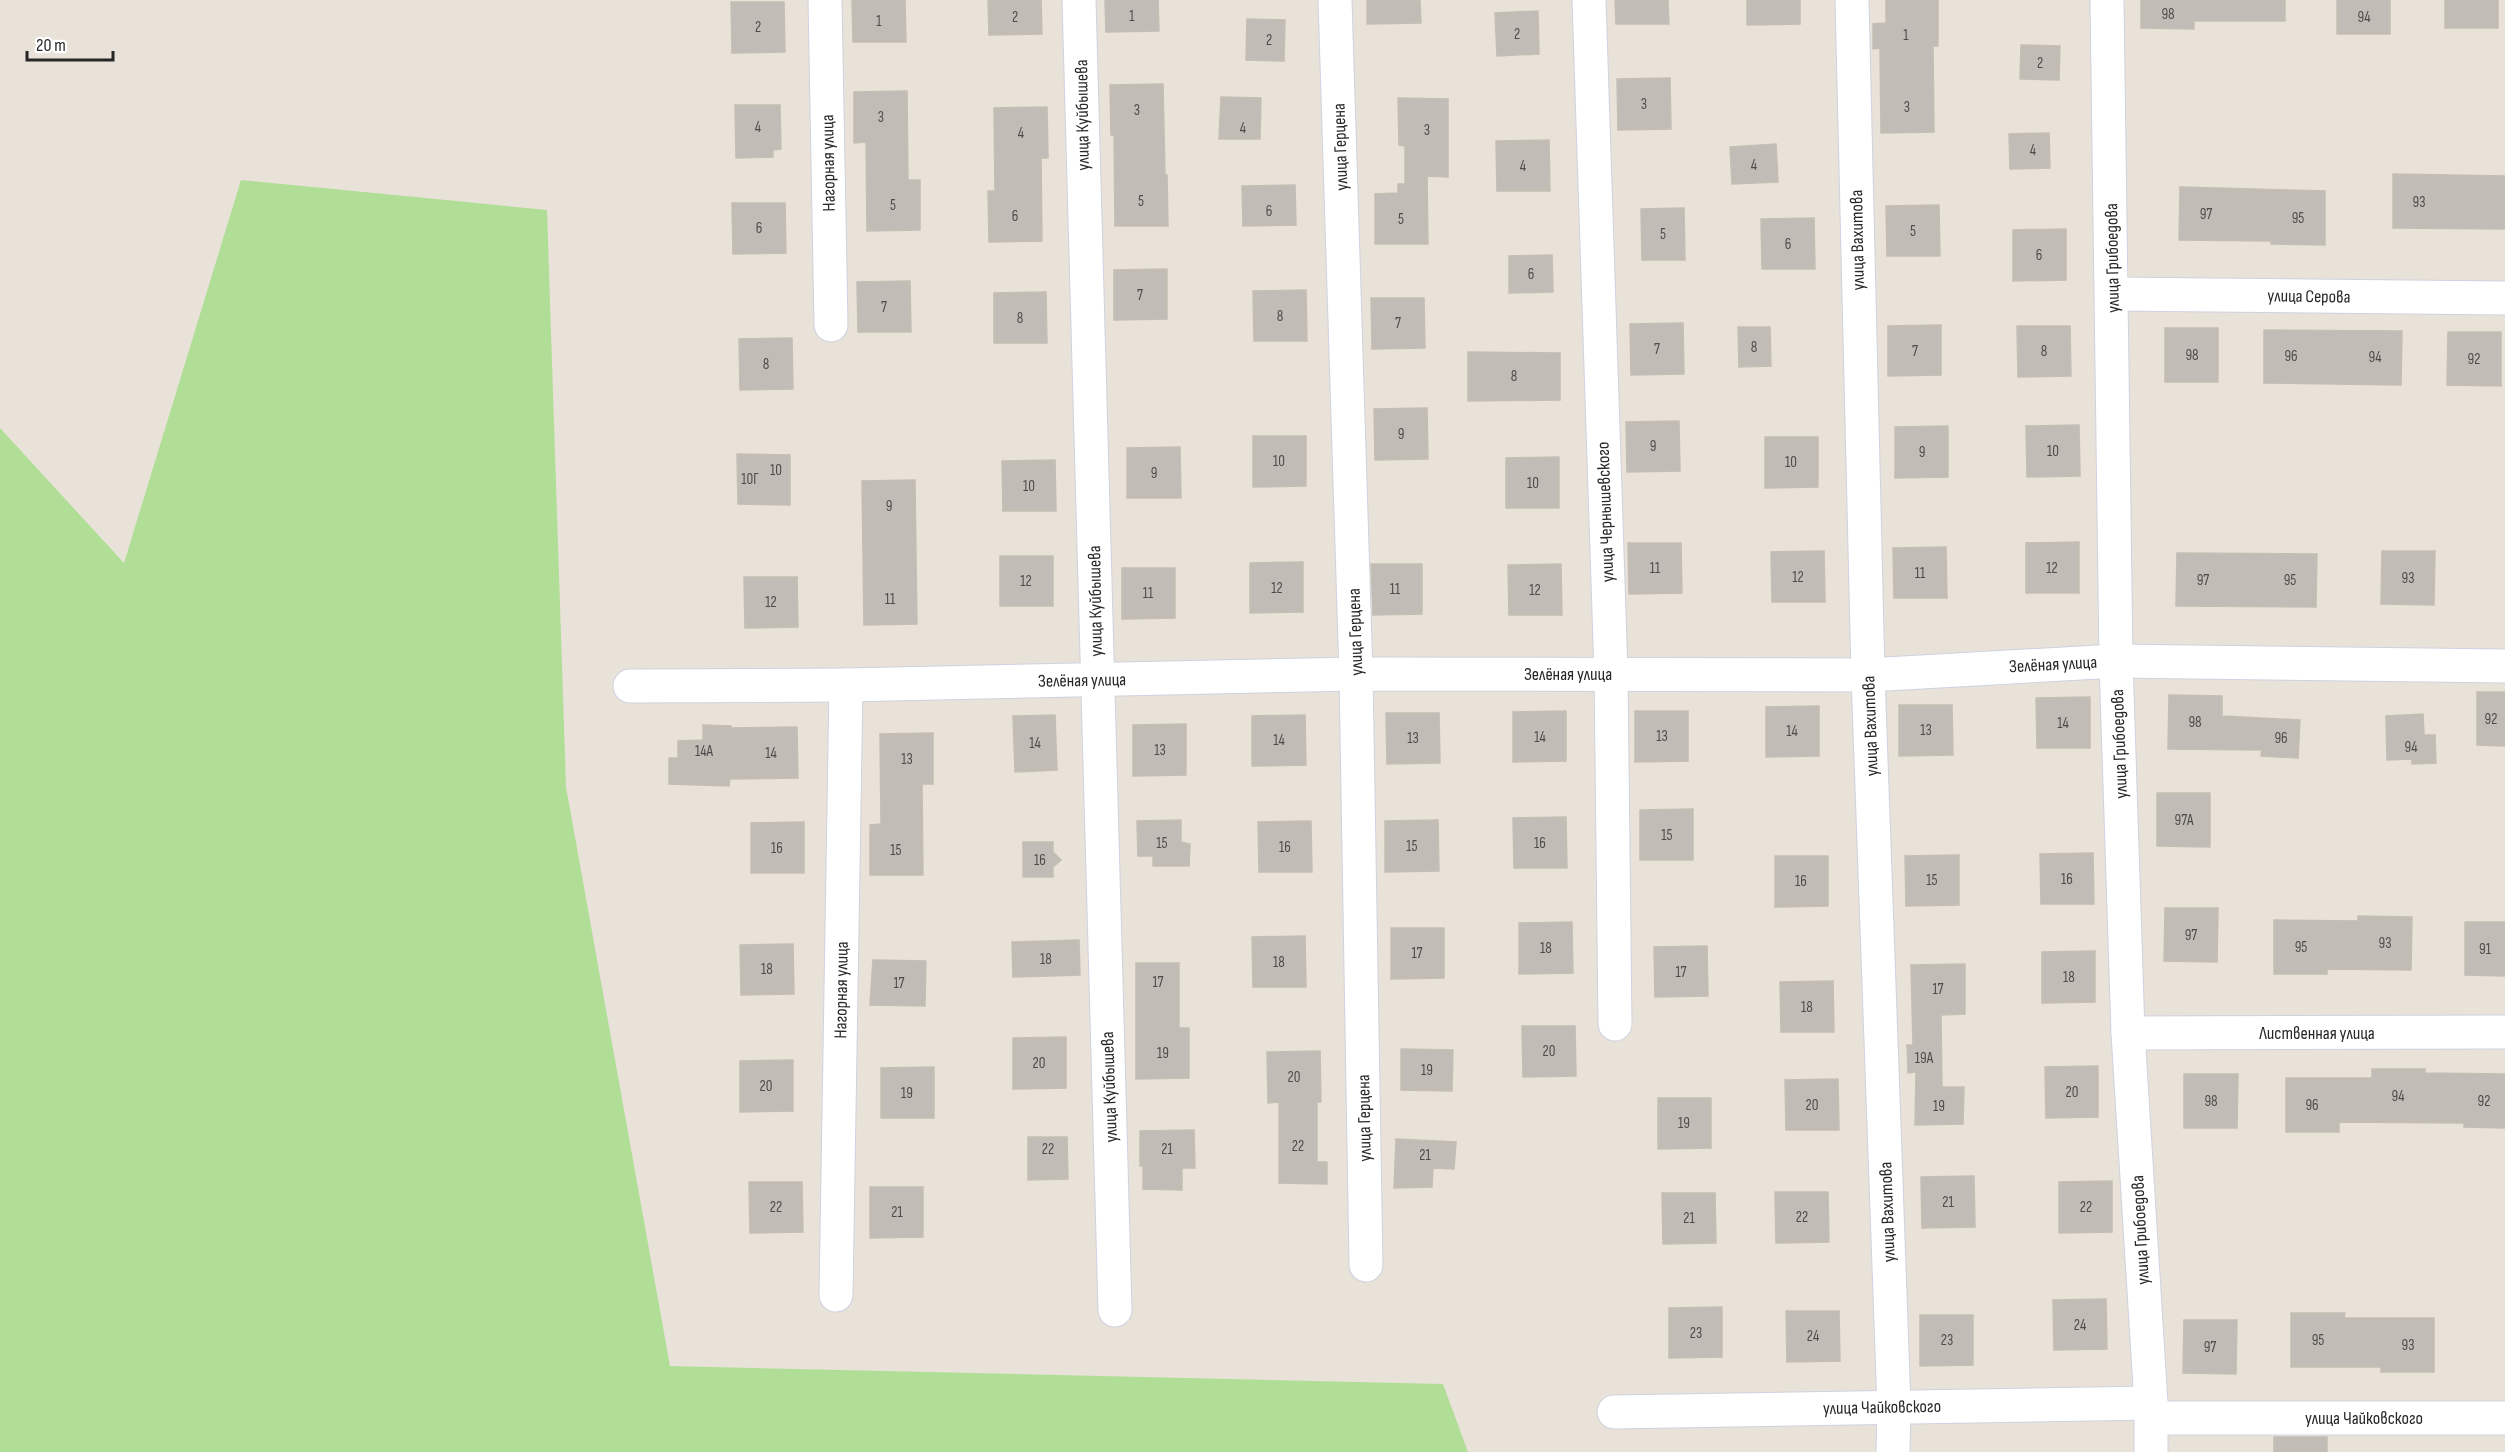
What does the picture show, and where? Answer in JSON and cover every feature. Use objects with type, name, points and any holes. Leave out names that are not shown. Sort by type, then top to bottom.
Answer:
[{"type":"street","name":"Нагорная улица","points":[[825,0],[831,325]]},
{"type":"street","name":"улица Куйбышева","points":[[1079,0],[1115,1310]]},
{"type":"street","name":"улица Герцена","points":[[1335,0],[1356,674],[1366,1265]]},
{"type":"street","name":"улица Чернышевского","points":[[1589,0],[1611,674],[1615,1024]]},
{"type":"street","name":"улица Вахитова","points":[[1852,0],[1868,675],[1894,1407],[1893,1452]]},
{"type":"street","name":"улица Грибоедова","points":[[2107,0],[2116,661],[2128,1033],[2151,1410],[2151,1452]]},
{"type":"street","name":"улица Серова","points":[[2112,294],[2505,298]]},
{"type":"street","name":"Зелёная улица","points":[[630,686],[846,685],[1356,674],[1868,675],[2116,661],[2505,666]]},
{"type":"street","name":"Нагорная улица","points":[[836,1295],[846,685]]},
{"type":"street","name":"Лиственная улица","points":[[2128,1033],[2505,1032]]},
{"type":"street","name":"улица Чайковского","points":[[1614,1412],[1894,1407],[2505,1418]]},
{"type":"green space","points":[[241,180],[547,210],[566,787],[670,1366],[1443,1384],[1468,1452],[0,1452],[0,428],[124,563]]},
{"type":"building","points":[[852,0],[905,0],[906,42],[853,42]]},
{"type":"building","points":[[988,0],[1041,0],[1042,34],[989,35]]},
{"type":"building","points":[[1105,0],[1158,0],[1159,31],[1106,32]]},
{"type":"building","points":[[1367,0],[1420,0],[1421,23],[1367,24]]},
{"type":"building","points":[[1615,0],[1668,0],[1669,24],[1616,24]]},
{"type":"building","points":[[1747,0],[1800,0],[1800,24],[1747,25]]},
{"type":"building","points":[[1886,0],[1938,0],[1938,46],[1933,46],[1934,132],[1881,133],[1880,48],[1873,49],[1873,24],[1886,23]]},
{"type":"building","points":[[2141,0],[2285,0],[2285,21],[2194,21],[2194,29],[2141,28]]},
{"type":"building","points":[[2337,0],[2390,0],[2390,34],[2337,34]]},
{"type":"building","points":[[2445,0],[2498,0],[2498,28],[2445,28]]},
{"type":"building","points":[[731,2],[784,2],[785,52],[732,53]]},
{"type":"building","points":[[1538,11],[1539,54],[1497,56],[1495,13]]},
{"type":"building","points":[[1247,19],[1285,20],[1284,61],[1246,60]]},
{"type":"building","points":[[2021,45],[2060,46],[2059,80],[2020,79]]},
{"type":"building","points":[[1670,78],[1671,129],[1618,130],[1617,79]]},
{"type":"building","points":[[1163,84],[1168,226],[1115,226],[1114,135],[1111,135],[1110,85]]},
{"type":"building","points":[[907,91],[908,180],[920,180],[920,230],[867,231],[866,142],[854,143],[854,92]]},
{"type":"building","points":[[1221,97],[1261,98],[1260,139],[1219,139]]},
{"type":"building","points":[[1398,98],[1448,99],[1448,177],[1427,176],[1428,244],[1375,244],[1375,194],[1398,193],[1398,184],[1405,184],[1405,146],[1399,145]]},
{"type":"building","points":[[735,105],[780,105],[781,149],[773,150],[773,157],[736,158]]},
{"type":"building","points":[[1047,107],[1048,158],[1041,158],[1042,241],[989,242],[988,191],[995,191],[994,108]]},
{"type":"building","points":[[2049,133],[2050,168],[2010,169],[2009,134]]},
{"type":"building","points":[[1549,140],[1550,191],[1497,191],[1496,141]]},
{"type":"building","points":[[1776,144],[1778,182],[1732,184],[1730,147]]},
{"type":"building","points":[[2393,174],[2505,176],[2505,229],[2393,228]]},
{"type":"building","points":[[1295,185],[1296,225],[1243,226],[1242,186]]},
{"type":"building","points":[[2180,187],[2325,191],[2325,245],[2271,244],[2271,241],[2179,240]]},
{"type":"building","points":[[732,203],[785,203],[786,253],[733,254]]},
{"type":"building","points":[[1939,205],[1940,256],[1887,256],[1886,206]]},
{"type":"building","points":[[1684,208],[1685,260],[1642,260],[1641,209]]},
{"type":"building","points":[[1814,218],[1815,269],[1762,269],[1761,219]]},
{"type":"building","points":[[2066,229],[2066,280],[2013,281],[2013,230]]},
{"type":"building","points":[[1552,255],[1553,292],[1509,293],[1509,256]]},
{"type":"building","points":[[1167,269],[1167,319],[1114,320],[1114,270]]},
{"type":"building","points":[[910,281],[911,332],[858,332],[857,282]]},
{"type":"building","points":[[1306,290],[1307,341],[1254,341],[1253,291]]},
{"type":"building","points":[[1046,292],[1047,343],[994,343],[994,293]]},
{"type":"building","points":[[1371,298],[1424,298],[1425,348],[1372,349]]},
{"type":"building","points":[[1683,323],[1684,374],[1631,375],[1630,324]]},
{"type":"building","points":[[1941,325],[1941,375],[1888,376],[1888,326]]},
{"type":"building","points":[[2017,326],[2070,326],[2071,376],[2018,377]]},
{"type":"building","points":[[1738,327],[1770,327],[1771,366],[1739,367]]},
{"type":"building","points":[[2165,328],[2218,328],[2218,382],[2165,382]]},
{"type":"building","points":[[2264,330],[2402,331],[2401,385],[2264,383]]},
{"type":"building","points":[[2448,332],[2501,332],[2501,386],[2447,385]]},
{"type":"building","points":[[792,338],[793,389],[740,390],[739,339]]},
{"type":"building","points":[[1468,352],[1560,353],[1560,400],[1468,401]]},
{"type":"building","points":[[1427,408],[1428,459],[1375,460],[1374,409]]},
{"type":"building","points":[[1679,421],[1680,471],[1627,472],[1626,422]]},
{"type":"building","points":[[2079,425],[2080,476],[2027,477],[2026,426]]},
{"type":"building","points":[[1948,426],[1948,477],[1895,478],[1895,427]]},
{"type":"building","points":[[1253,436],[1306,436],[1306,486],[1253,487]]},
{"type":"building","points":[[1765,437],[1818,437],[1818,487],[1765,488]]},
{"type":"building","points":[[1180,447],[1181,498],[1127,498],[1127,448]]},
{"type":"building","points":[[737,454],[790,455],[790,505],[738,504]]},
{"type":"building","points":[[1559,457],[1559,508],[1506,508],[1506,458]]},
{"type":"building","points":[[1055,460],[1056,511],[1003,511],[1002,461]]},
{"type":"building","points":[[915,480],[917,624],[864,625],[862,481]]},
{"type":"building","points":[[2079,542],[2079,593],[2026,593],[2026,543]]},
{"type":"building","points":[[1628,543],[1681,543],[1682,593],[1629,594]]},
{"type":"building","points":[[1946,547],[1947,598],[1894,598],[1893,548]]},
{"type":"building","points":[[1824,551],[1825,602],[1772,602],[1771,552]]},
{"type":"building","points":[[2382,551],[2435,551],[2434,605],[2381,604]]},
{"type":"building","points":[[2177,553],[2317,554],[2316,607],[2176,606]]},
{"type":"building","points":[[1000,556],[1053,556],[1053,606],[1000,606]]},
{"type":"building","points":[[1303,562],[1303,612],[1250,613],[1250,563]]},
{"type":"building","points":[[1371,564],[1422,564],[1422,614],[1373,615]]},
{"type":"building","points":[[1561,564],[1562,615],[1509,615],[1508,565]]},
{"type":"building","points":[[1122,568],[1175,568],[1175,618],[1122,619]]},
{"type":"building","points":[[744,577],[797,577],[798,627],[745,628]]},
{"type":"building","points":[[2477,692],[2505,692],[2505,746],[2477,745]]},
{"type":"building","points":[[2169,695],[2222,696],[2222,716],[2300,720],[2298,758],[2261,756],[2262,750],[2168,749]]},
{"type":"building","points":[[2090,697],[2090,748],[2037,748],[2036,698]]},
{"type":"building","points":[[1899,705],[1952,705],[1953,755],[1899,756]]},
{"type":"building","points":[[1819,706],[1819,756],[1766,757],[1766,707]]},
{"type":"building","points":[[1566,711],[1566,761],[1513,762],[1513,712]]},
{"type":"building","points":[[1635,711],[1688,711],[1688,761],[1635,762]]},
{"type":"building","points":[[1386,713],[1439,713],[1440,763],[1387,764]]},
{"type":"building","points":[[2423,714],[2424,735],[2435,735],[2436,763],[2412,764],[2412,759],[2387,760],[2386,716]]},
{"type":"building","points":[[1055,715],[1057,770],[1015,772],[1013,716]]},
{"type":"building","points":[[1305,715],[1306,765],[1252,766],[1252,716]]},
{"type":"building","points":[[1186,724],[1186,775],[1133,776],[1133,725]]},
{"type":"building","points":[[703,725],[731,726],[731,728],[797,727],[798,778],[730,779],[729,786],[669,784],[669,758],[678,758],[678,741],[703,740]]},
{"type":"building","points":[[933,733],[933,784],[922,784],[923,875],[870,875],[870,825],[881,824],[880,734]]},
{"type":"building","points":[[2157,793],[2210,793],[2210,847],[2157,846]]},
{"type":"building","points":[[1693,809],[1693,860],[1640,860],[1640,810]]},
{"type":"building","points":[[1566,817],[1567,868],[1514,868],[1513,818]]},
{"type":"building","points":[[1181,820],[1181,842],[1190,844],[1189,866],[1153,866],[1153,856],[1138,856],[1137,821]]},
{"type":"building","points":[[1438,820],[1439,871],[1385,872],[1385,821]]},
{"type":"building","points":[[1311,821],[1312,872],[1259,872],[1258,822]]},
{"type":"building","points":[[804,822],[804,873],[751,873],[751,823]]},
{"type":"building","points":[[1023,842],[1053,842],[1053,852],[1061,860],[1053,867],[1053,877],[1023,877]]},
{"type":"building","points":[[2093,853],[2094,904],[2041,904],[2040,854]]},
{"type":"building","points":[[1959,855],[1959,905],[1906,906],[1905,856]]},
{"type":"building","points":[[1775,856],[1828,856],[1828,906],[1775,907]]},
{"type":"building","points":[[2165,908],[2218,908],[2217,962],[2164,961]]},
{"type":"building","points":[[2358,916],[2412,917],[2411,970],[2327,969],[2327,974],[2274,974],[2274,920],[2358,921]]},
{"type":"building","points":[[1572,922],[1573,973],[1519,974],[1519,923]]},
{"type":"building","points":[[2465,922],[2505,922],[2505,976],[2465,975]]},
{"type":"building","points":[[1391,928],[1444,928],[1444,978],[1391,979]]},
{"type":"building","points":[[1305,936],[1306,987],[1253,987],[1252,937]]},
{"type":"building","points":[[1079,940],[1080,975],[1013,977],[1012,942]]},
{"type":"building","points":[[793,944],[794,994],[741,995],[740,945]]},
{"type":"building","points":[[1707,946],[1708,996],[1655,997],[1654,947]]},
{"type":"building","points":[[2095,951],[2095,1002],[2042,1003],[2042,952]]},
{"type":"building","points":[[873,960],[926,961],[925,1006],[870,1005]]},
{"type":"building","points":[[1136,963],[1179,963],[1179,1028],[1189,1028],[1189,1078],[1136,1079]]},
{"type":"building","points":[[1965,964],[1965,1014],[1941,1015],[1942,1087],[1964,1087],[1963,1124],[1915,1125],[1916,1072],[1908,1073],[1907,1045],[1913,1045],[1911,965]]},
{"type":"building","points":[[1833,981],[1834,1032],[1781,1032],[1780,982]]},
{"type":"building","points":[[1522,1026],[1575,1026],[1576,1076],[1523,1077]]},
{"type":"building","points":[[1066,1037],[1066,1088],[1013,1089],[1013,1038]]},
{"type":"building","points":[[1401,1049],[1453,1050],[1452,1091],[1401,1090]]},
{"type":"building","points":[[1320,1051],[1321,1102],[1317,1102],[1317,1162],[1327,1162],[1327,1184],[1279,1183],[1279,1102],[1268,1103],[1267,1052]]},
{"type":"building","points":[[793,1060],[793,1111],[740,1112],[740,1061]]},
{"type":"building","points":[[2098,1066],[2098,1117],[2046,1118],[2045,1067]]},
{"type":"building","points":[[934,1067],[934,1118],[881,1118],[881,1068]]},
{"type":"building","points":[[2372,1069],[2425,1069],[2425,1073],[2505,1074],[2505,1128],[2464,1127],[2464,1123],[2339,1122],[2339,1132],[2286,1132],[2286,1078],[2372,1078]]},
{"type":"building","points":[[2184,1074],[2238,1074],[2237,1128],[2184,1128]]},
{"type":"building","points":[[1838,1079],[1839,1130],[1786,1130],[1785,1080]]},
{"type":"building","points":[[1658,1098],[1711,1098],[1711,1148],[1658,1149]]},
{"type":"building","points":[[1194,1130],[1195,1168],[1182,1168],[1182,1190],[1143,1189],[1143,1166],[1140,1166],[1140,1131]]},
{"type":"building","points":[[1028,1137],[1067,1137],[1068,1179],[1028,1180]]},
{"type":"building","points":[[1396,1139],[1456,1142],[1454,1169],[1433,1168],[1432,1187],[1394,1188]]},
{"type":"building","points":[[1974,1176],[1975,1227],[1922,1228],[1921,1177]]},
{"type":"building","points":[[2112,1181],[2112,1232],[2059,1233],[2059,1182]]},
{"type":"building","points":[[749,1182],[802,1182],[803,1232],[750,1233]]},
{"type":"building","points":[[870,1187],[923,1187],[923,1237],[870,1238]]},
{"type":"building","points":[[1775,1192],[1828,1192],[1829,1242],[1776,1243]]},
{"type":"building","points":[[1662,1193],[1715,1193],[1716,1243],[1663,1244]]},
{"type":"building","points":[[2106,1299],[2107,1349],[2054,1350],[2053,1300]]},
{"type":"building","points":[[1722,1307],[1722,1357],[1669,1358],[1669,1308]]},
{"type":"building","points":[[1786,1311],[1839,1311],[1840,1361],[1787,1362]]},
{"type":"building","points":[[2291,1313],[2345,1313],[2344,1318],[2434,1318],[2434,1372],[2381,1372],[2381,1367],[2291,1367]]},
{"type":"building","points":[[1920,1315],[1973,1315],[1973,1365],[1920,1366]]},
{"type":"building","points":[[2184,1320],[2237,1320],[2236,1374],[2183,1373]]},
{"type":"building","points":[[2274,1437],[2327,1437],[2327,1452],[2274,1452]]}]
